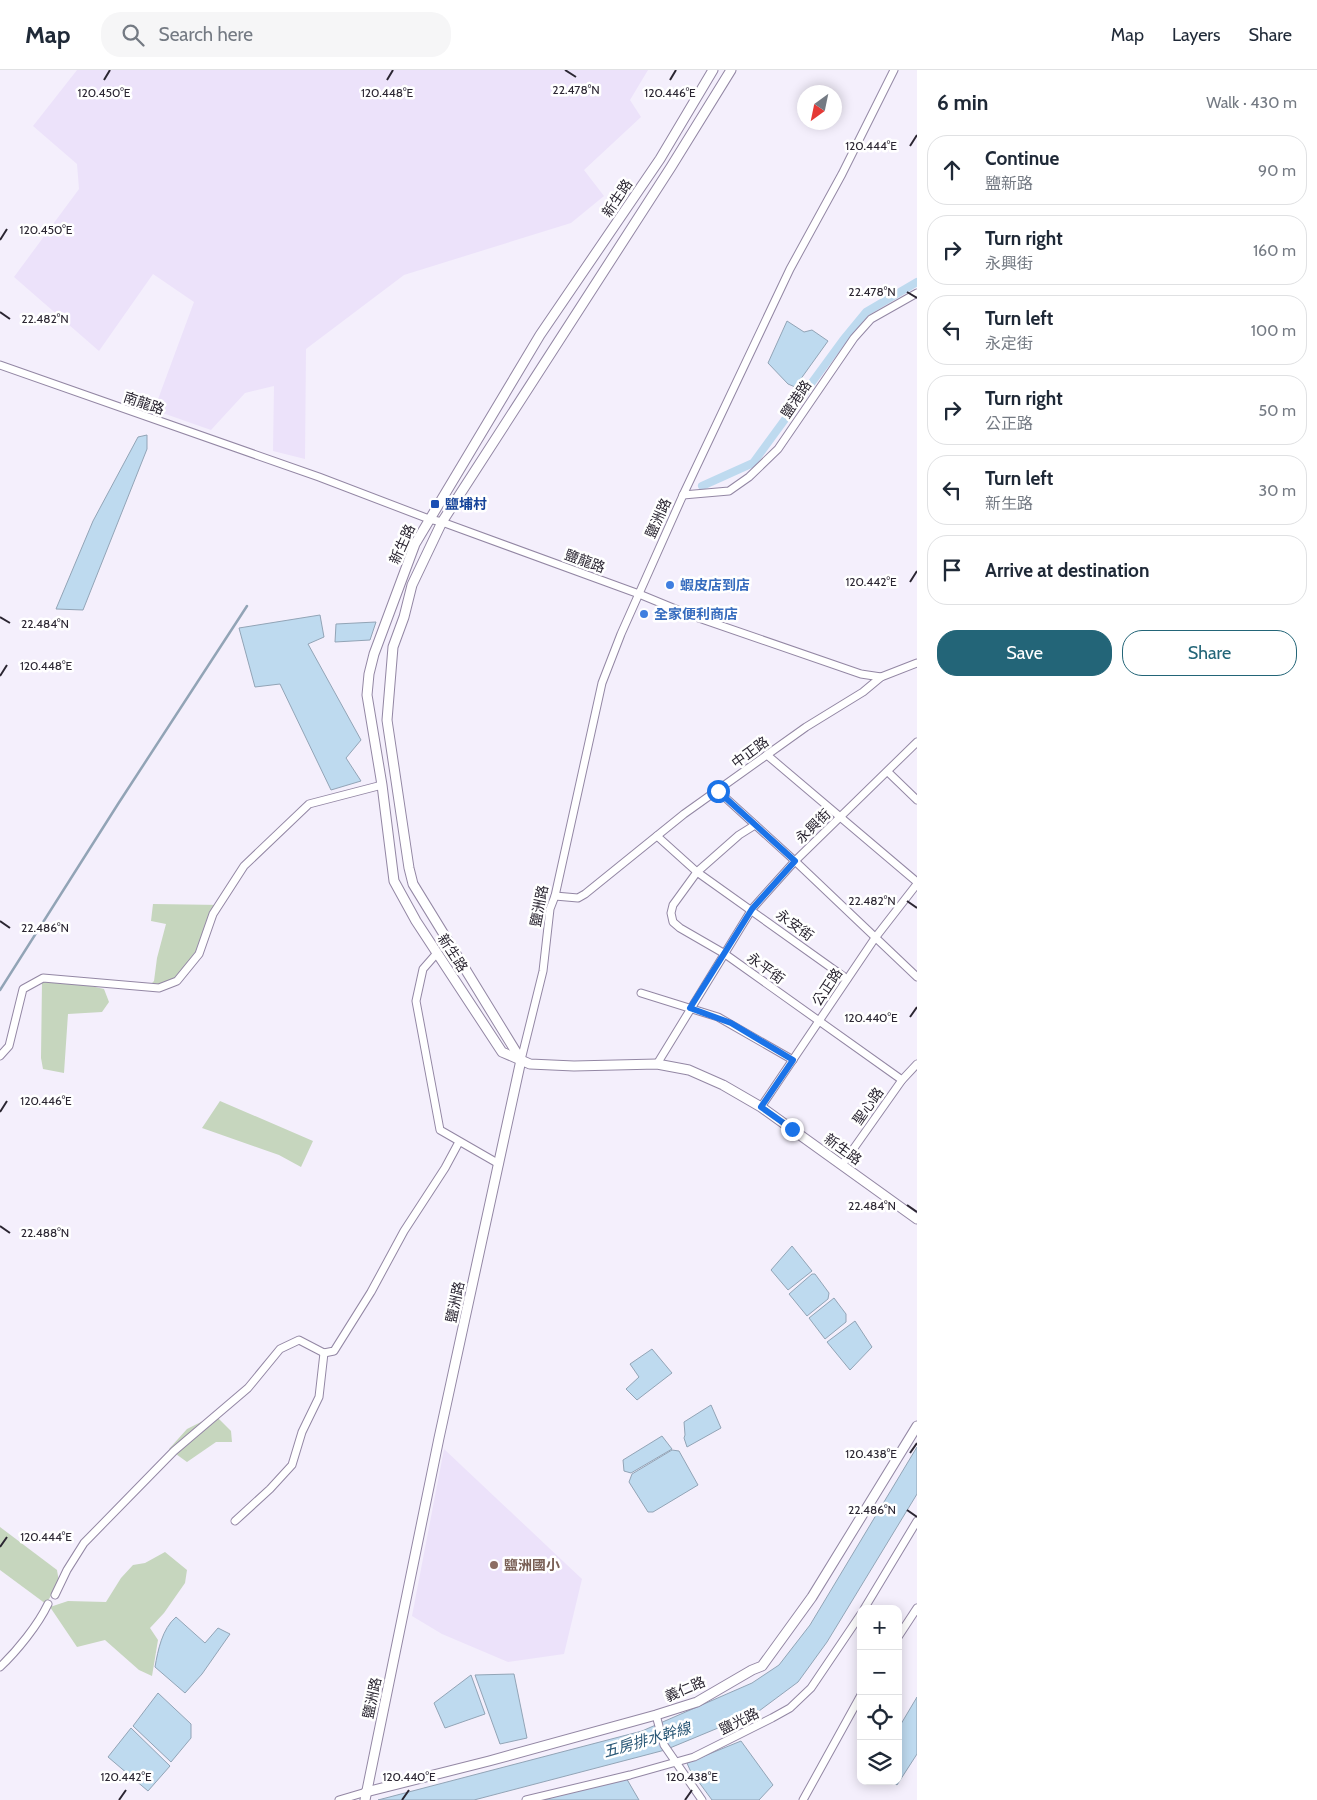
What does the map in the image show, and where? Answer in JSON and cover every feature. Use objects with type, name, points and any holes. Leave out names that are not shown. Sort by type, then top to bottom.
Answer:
[{"type":"street","name":"新生路","points":[[713,70],[660,159],[540,335],[429,519],[408,561],[384,623],[369,674],[367,695],[382,785],[394,882],[416,921],[502,1052],[530,1064],[574,1066],[657,1064],[689,1070],[761,1107],[917,1219]]},
{"type":"street","name":"新生路","points":[[521,1060],[413,884],[387,720],[393,647],[404,617],[412,585],[442,522],[731,70]]},
{"type":"street","name":"鹽洲路","points":[[366,1796],[441,1429],[521,1060],[543,971],[550,910],[602,683],[621,634],[683,495],[790,269],[842,174],[894,70]]},
{"type":"street","name":"鹽港路","points":[[683,495],[729,491],[749,477],[778,449],[854,338],[871,318],[917,294]]},
{"type":"street","name":"南龍路","points":[[0,365],[281,464]]},
{"type":"street","name":"鹽龍路","points":[[281,464],[639,594],[690,615],[862,674],[881,677]]},
{"type":"street","name":"中正路","points":[[554,896],[578,898],[684,814],[806,727],[862,692],[881,677],[917,662]]},
{"type":"street","name":"永興街","points":[[657,1064],[752,909],[795,861],[917,742]]},
{"type":"street","points":[[767,755],[841,816],[917,883]]},
{"type":"street","points":[[888,772],[917,800]]},
{"type":"street","points":[[0,1056],[9,1046],[23,989],[43,978],[159,988],[177,981],[199,954],[213,914],[244,866],[309,804],[382,785]]},
{"type":"street","points":[[718,791],[917,976]]},
{"type":"street","name":"永平街","points":[[755,825],[739,835],[697,872],[673,905],[671,913],[673,922],[725,954],[902,1080]]},
{"type":"street","name":"永安街","points":[[657,836],[697,872],[752,909],[847,979]]},
{"type":"street","name":"公正路","points":[[761,1107],[875,938],[917,883]]},
{"type":"street","points":[[437,953],[423,969],[416,1001],[440,1130],[499,1164]]},
{"type":"street","points":[[640,993],[731,1023],[793,1060]]},
{"type":"street","name":"聖心路","points":[[842,1165],[902,1080],[917,1064]]},
{"type":"street","points":[[55,1595],[67,1570],[84,1543],[174,1451],[248,1388],[280,1348],[299,1340],[324,1353],[334,1351],[371,1292],[404,1231],[445,1168],[459,1142]]},
{"type":"street","points":[[235,1521],[270,1489],[292,1465],[302,1432],[319,1397],[324,1353]]},
{"type":"street","name":"義仁路","points":[[339,1800],[366,1796],[656,1718],[697,1702],[762,1666],[812,1597],[917,1426]]},
{"type":"street","points":[[866,1605],[917,1521]]},
{"type":"street","points":[[0,1667],[10,1658],[44,1613],[48,1604]]},
{"type":"street","points":[[902,1631],[917,1608]]},
{"type":"street","name":"鹽光路","points":[[526,1800],[630,1775],[674,1761],[694,1757],[772,1718],[790,1708],[811,1688],[857,1620]]},
{"type":"street","points":[[803,1800],[857,1702]]},
{"type":"street","points":[[656,1718],[664,1745],[702,1800]]},
{"type":"shaded area","points":[[77,70],[648,70],[630,100],[641,117],[584,170],[604,196],[571,223],[404,275],[306,349],[305,459],[273,451],[274,386],[245,393],[211,430],[154,410],[194,302],[153,274],[99,351],[14,277],[79,189],[77,164],[33,126]]},
{"type":"shaded area","name":"鹽洲國小","points":[[444,1449],[582,1579],[564,1654],[508,1662],[442,1634],[412,1616]]},
{"type":"green space","points":[[153,904],[222,905],[194,962],[177,984],[145,990],[154,981],[157,958],[166,924],[151,921]]},
{"type":"green space","points":[[69,981],[104,989],[109,1002],[102,1012],[68,1014],[64,1073],[43,1069],[41,1058],[42,982]]},
{"type":"green space","points":[[220,1101],[313,1141],[301,1167],[279,1155],[202,1128]]},
{"type":"green space","points":[[215,1415],[231,1431],[232,1442],[216,1442],[187,1462],[169,1449],[187,1429]]},
{"type":"green space","points":[[0,1527],[57,1570],[59,1582],[46,1604],[0,1570]]},
{"type":"green space","points":[[165,1552],[187,1570],[185,1583],[164,1613],[150,1628],[158,1640],[152,1676],[139,1670],[105,1640],[77,1647],[50,1607],[68,1601],[106,1602],[121,1578],[133,1565],[145,1563]]},
{"type":"water","points":[[787,321],[804,332],[812,330],[828,341],[795,387],[788,384],[768,363]]},
{"type":"water","points":[[147,435],[147,449],[83,610],[56,609],[93,521],[138,437]]},
{"type":"water","points":[[320,615],[324,637],[308,644],[361,740],[346,758],[361,781],[331,790],[280,684],[255,687],[239,628]]},
{"type":"water","points":[[376,622],[370,640],[335,642],[336,624]]},
{"type":"water","points":[[792,1246],[812,1271],[788,1290],[771,1270]]},
{"type":"water","points":[[812,1274],[815,1274],[829,1293],[828,1299],[807,1316],[789,1294]]},
{"type":"water","points":[[834,1298],[846,1314],[846,1322],[825,1339],[809,1318]]},
{"type":"water","points":[[855,1321],[872,1347],[850,1370],[827,1342]]},
{"type":"water","points":[[652,1349],[672,1373],[637,1400],[626,1389],[639,1377],[630,1364]]},
{"type":"water","points":[[711,1405],[721,1428],[687,1447],[684,1438],[684,1422]]},
{"type":"water","points":[[662,1436],[672,1449],[631,1473],[624,1471],[623,1460]]},
{"type":"water","name":"五房排水幹線","points":[[917,1447],[917,1494],[827,1642],[798,1682],[759,1711],[665,1750],[474,1800],[378,1800],[642,1731],[752,1683],[779,1665],[810,1625]]},
{"type":"water","points":[[672,1450],[679,1451],[698,1485],[653,1512],[648,1512],[629,1482],[632,1474]]},
{"type":"water","points":[[176,1617],[205,1643],[218,1628],[230,1634],[202,1674],[185,1693],[155,1667],[164,1634],[167,1627]]},
{"type":"water","points":[[514,1674],[527,1738],[500,1744],[475,1675]]},
{"type":"water","points":[[471,1675],[485,1714],[445,1728],[434,1703]]},
{"type":"water","points":[[158,1693],[191,1724],[191,1738],[171,1762],[133,1726]]},
{"type":"water","points":[[917,1697],[917,1754],[902,1777],[902,1740],[902,1722]]},
{"type":"water","points":[[131,1728],[170,1766],[148,1791],[108,1757]]},
{"type":"water","points":[[741,1741],[773,1785],[759,1800],[712,1800],[687,1763]]},
{"type":"water","points":[[625,1776],[639,1800],[543,1800]]},
{"type":"waterway","points":[[702,486],[753,463],[843,340],[866,312],[917,282]]},
{"type":"waterway","points":[[0,990],[247,606]]},
{"type":"place","name":"鹽埔村","points":[[435,504]]},
{"type":"place","name":"蝦皮店到店","points":[[670,585]]},
{"type":"place","name":"全家便利商店","points":[[644,614]]},
{"type":"place","name":"鹽洲國小","points":[[494,1565]]},
{"type":"route","points":[[718,791],[795,861],[752,909],[690,1008],[731,1023],[793,1060],[761,1107],[792,1129]]}]
